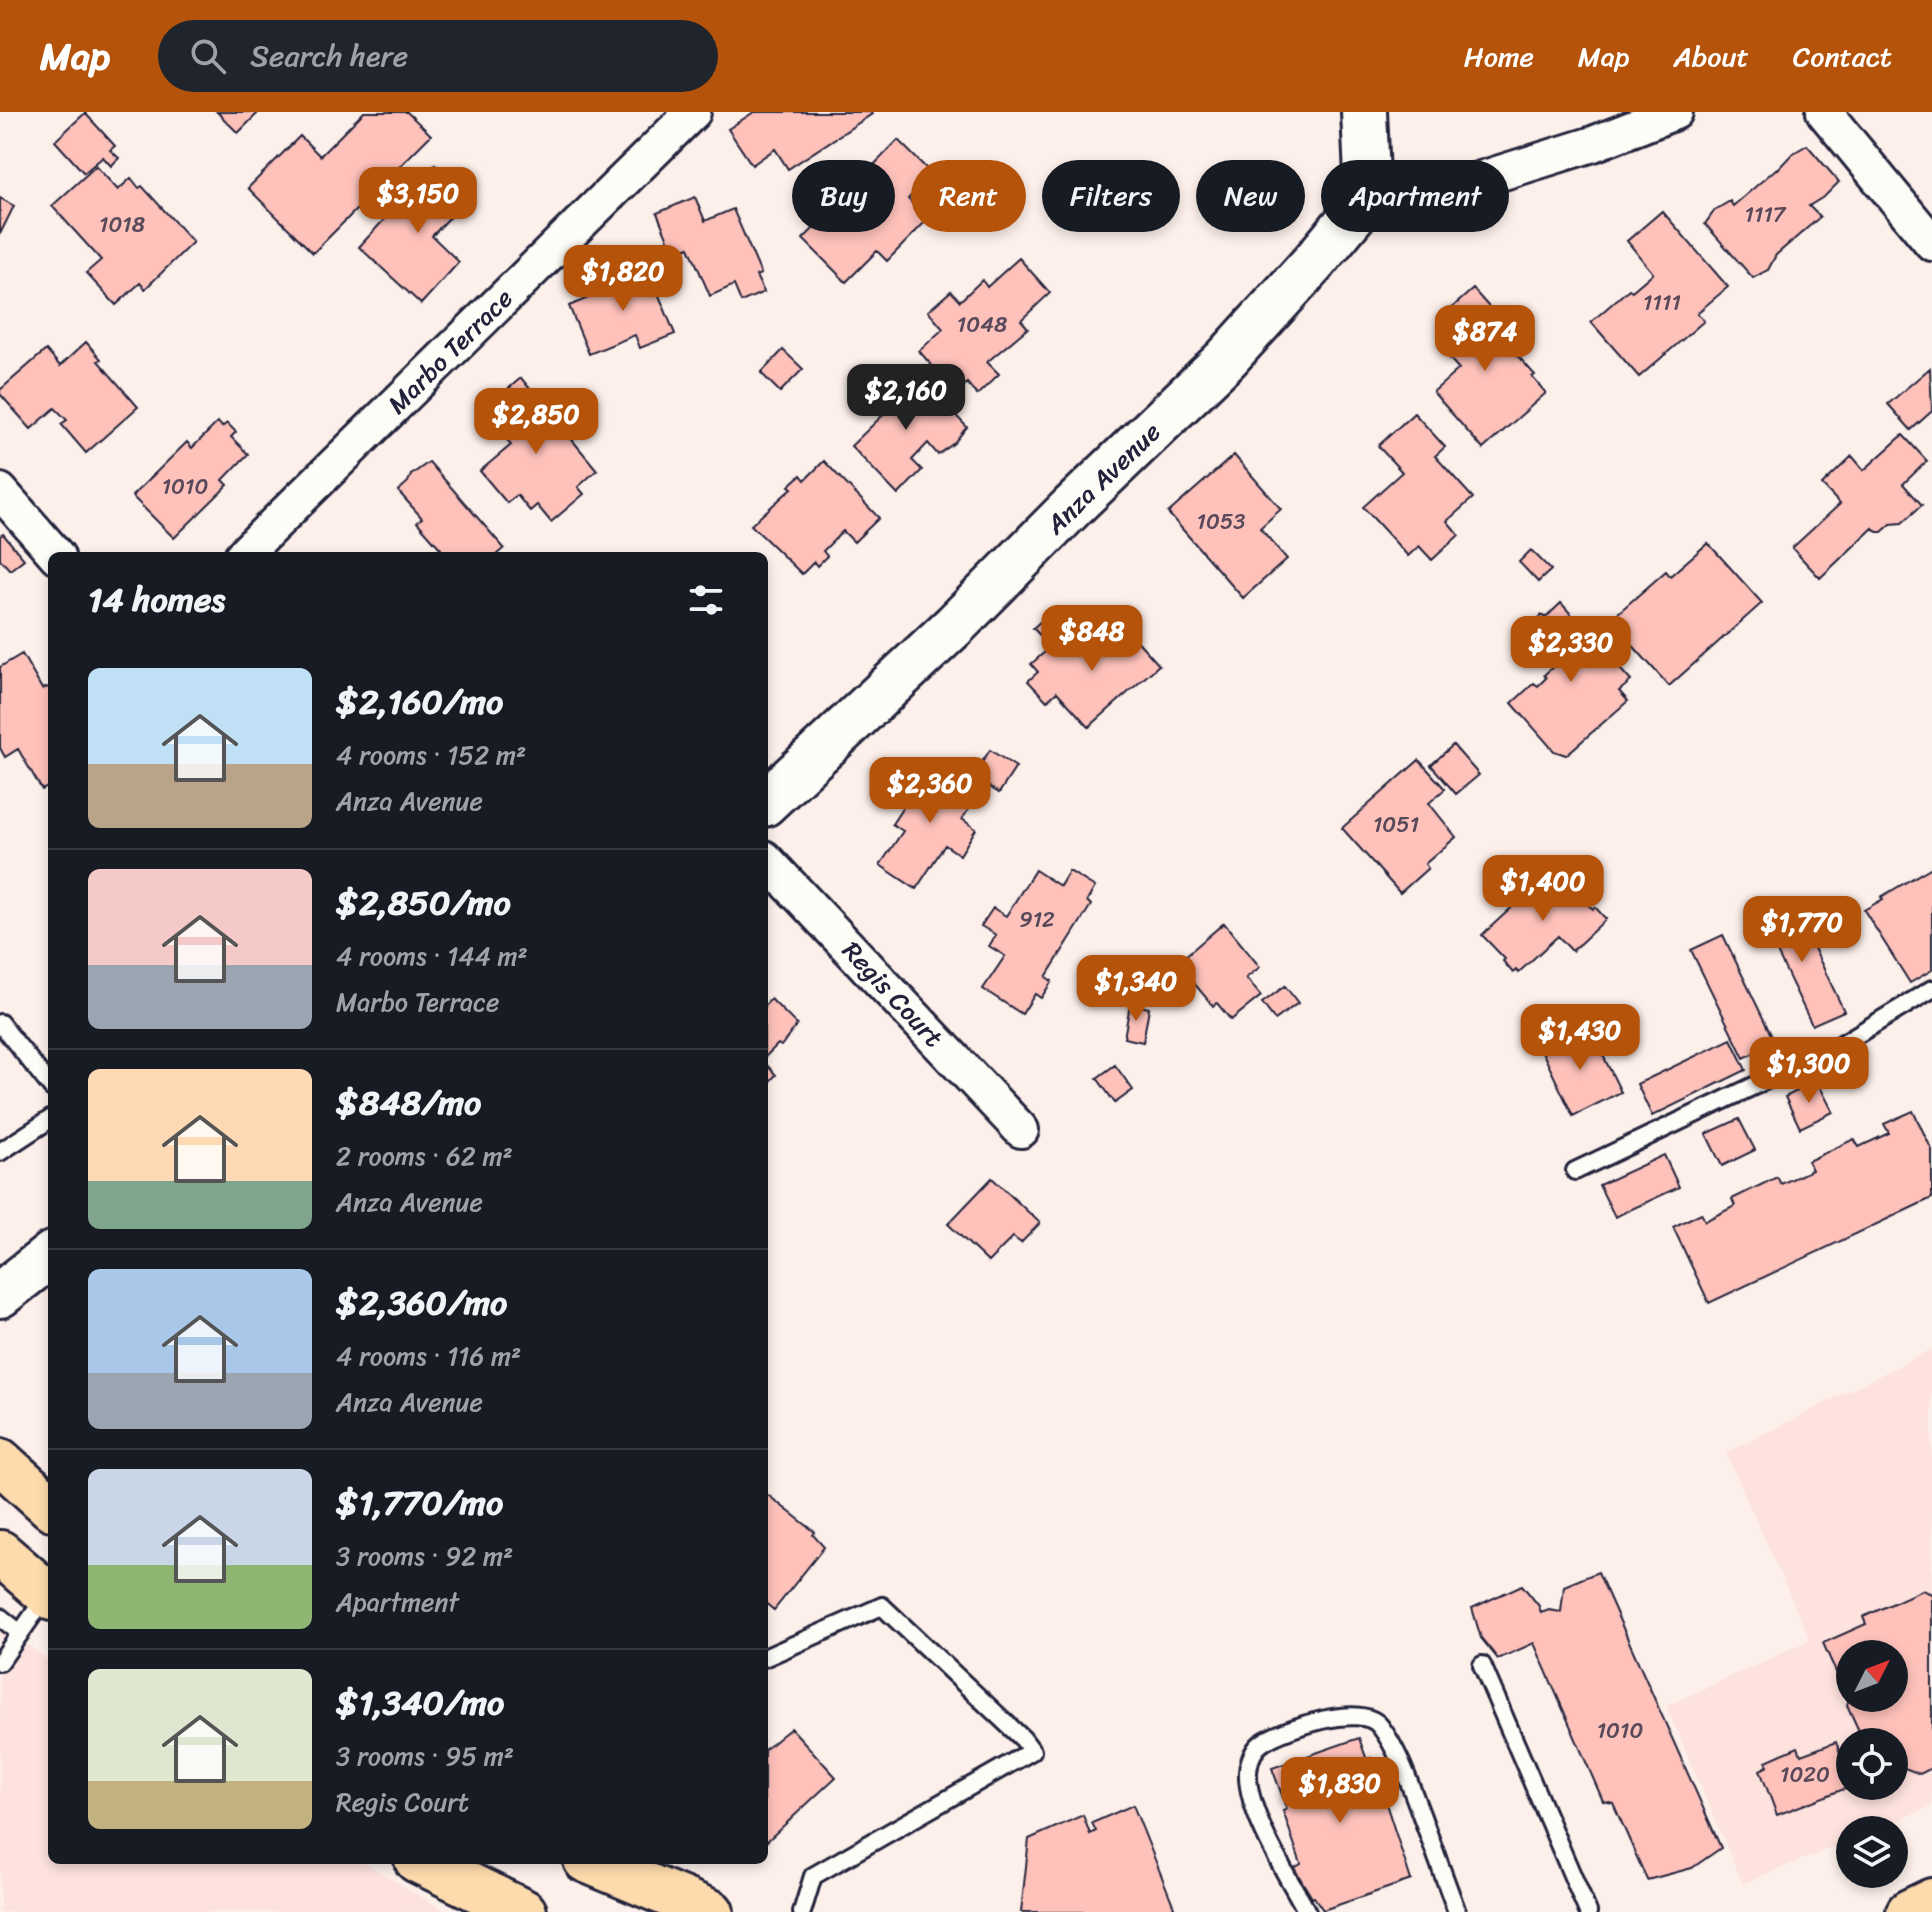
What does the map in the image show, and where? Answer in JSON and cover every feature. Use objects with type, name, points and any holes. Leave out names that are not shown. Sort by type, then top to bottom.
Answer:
[{"type":"main road","points":[[0,1461],[48,1504]]},
{"type":"main road","points":[[0,1553],[48,1594]]},
{"type":"main road","points":[[425,1864],[524,1912]]},
{"type":"main road","points":[[596,1864],[711,1912]]},
{"type":"main road","points":[[1909,1912],[1932,1901]]},
{"type":"street","name":"Marbo Terrace","points":[[246,552],[693,112]]},
{"type":"street","points":[[1364,112],[1366,160]]},
{"type":"street","points":[[1509,170],[1593,144],[1675,112]]},
{"type":"street","points":[[1824,112],[1932,243]]},
{"type":"street","name":"Anza Avenue","points":[[768,801],[954,626],[1226,359],[1339,232]]},
{"type":"street","points":[[0,491],[53,552]]},
{"type":"street","name":"Regis Court","points":[[768,862],[1021,1130]]},
{"type":"street","points":[[0,1295],[48,1257]]},
{"type":"lane","points":[[1575,1171],[1840,1045],[1932,989]]},
{"type":"lane","points":[[0,1023],[48,1083]]},
{"type":"lane","points":[[0,1152],[48,1121]]},
{"type":"lane","points":[[0,1662],[48,1598]]},
{"type":"lane","points":[[768,1656],[882,1606],[1032,1751],[813,1876],[802,1912]]},
{"type":"lane","points":[[0,1617],[20,1633]]},
{"type":"lane","points":[[1482,1665],[1588,1912]]},
{"type":"lane","points":[[1307,1912],[1253,1808],[1248,1773],[1251,1756],[1263,1742],[1307,1724],[1345,1715],[1370,1717],[1379,1726],[1406,1773],[1457,1912]]},
{"type":"shaded area","points":[[1932,1349],[1932,1806],[1908,1816],[1836,1816],[1836,1846],[1743,1884],[1666,1706],[1810,1640],[1726,1453]]},
{"type":"shaded area","points":[[0,1625],[48,1660],[48,1864],[367,1864],[446,1912],[0,1912]]},
{"type":"building","points":[[217,112],[259,112],[238,133]]},
{"type":"building","points":[[364,112],[407,112],[431,135],[313,253],[248,188],[300,136],[320,156]]},
{"type":"building","points":[[754,112],[872,114],[802,160],[792,160],[792,166],[788,169],[775,149],[752,165],[728,129]]},
{"type":"building","points":[[85,113],[115,146],[110,150],[119,158],[111,166],[103,157],[84,173],[55,141]]},
{"type":"building","points":[[898,140],[918,160],[911,160],[911,196],[908,199],[911,202],[911,232],[915,232],[887,261],[877,251],[846,282],[803,239],[810,232],[895,232],[895,160],[879,160]]},
{"type":"building","points":[[1807,145],[1839,182],[1809,206],[1820,217],[1776,255],[1768,270],[1753,278],[1705,224],[1715,210],[1730,201],[1733,206],[1792,154]]},
{"type":"building","points":[[435,164],[470,196],[432,236],[459,262],[421,304],[359,247]]},
{"type":"building","points":[[96,166],[118,190],[131,178],[139,188],[142,186],[193,242],[145,289],[140,283],[116,305],[86,273],[101,260],[52,206]]},
{"type":"building","points":[[695,197],[705,221],[733,209],[761,274],[756,276],[764,292],[741,302],[734,285],[710,296],[689,247],[674,254],[657,213]]},
{"type":"building","points":[[0,198],[14,206],[0,234]]},
{"type":"building","points":[[1662,211],[1728,287],[1697,313],[1704,321],[1639,377],[1591,322],[1653,273],[1627,241]]},
{"type":"building","points":[[1019,258],[1050,293],[1021,320],[1028,328],[987,362],[999,374],[977,395],[967,383],[956,393],[919,351],[943,329],[928,311],[951,291],[960,301],[982,280],[987,287]]},
{"type":"building","points":[[646,264],[675,334],[640,348],[635,335],[589,354],[569,306],[602,292],[600,288],[618,281],[616,276]]},
{"type":"building","points":[[1473,289],[1503,323],[1495,330],[1535,375],[1532,377],[1546,393],[1483,449],[1433,392],[1459,369],[1450,359],[1462,348],[1438,320]]},
{"type":"building","points":[[86,342],[101,359],[98,361],[138,407],[86,453],[61,424],[67,420],[55,408],[31,429],[0,394],[0,390],[46,350],[60,366]]},
{"type":"building","points":[[783,350],[803,369],[780,392],[761,373]]},
{"type":"building","points":[[1930,368],[1932,411],[1911,430],[1888,404]]},
{"type":"building","points":[[521,378],[597,470],[578,487],[584,494],[551,522],[537,505],[530,511],[517,495],[507,503],[480,471],[511,445],[505,437],[511,432],[489,405]]},
{"type":"building","points":[[889,378],[904,394],[920,379],[967,427],[954,443],[938,455],[928,443],[912,460],[922,470],[898,495],[851,446],[884,414],[869,398]]},
{"type":"building","points":[[1414,413],[1445,447],[1435,456],[1473,498],[1447,521],[1459,535],[1432,560],[1419,546],[1408,556],[1363,507],[1402,472],[1378,446]]},
{"type":"building","points":[[218,422],[222,427],[227,423],[236,432],[231,437],[248,454],[223,480],[228,485],[174,538],[132,496],[187,442],[192,448]]},
{"type":"building","points":[[1903,435],[1927,461],[1903,484],[1922,505],[1902,523],[1891,524],[1882,532],[1873,528],[1820,578],[1792,548],[1840,504],[1822,485],[1852,456],[1864,470]]},
{"type":"building","points":[[1234,455],[1281,509],[1260,528],[1287,559],[1243,598],[1168,513]]},
{"type":"building","points":[[824,461],[879,518],[854,542],[843,531],[823,551],[827,556],[817,566],[814,562],[802,574],[751,525],[792,488],[789,486],[801,475],[805,480]]},
{"type":"building","points":[[429,462],[504,548],[500,552],[438,552],[441,549],[417,522],[422,518],[398,491],[411,475]]},
{"type":"building","points":[[3,534],[24,559],[10,570],[0,559],[0,536]]},
{"type":"building","points":[[1708,543],[1762,603],[1669,686],[1610,620],[1666,571],[1670,576]]},
{"type":"building","points":[[1531,550],[1551,570],[1538,582],[1519,562]]},
{"type":"building","points":[[1561,603],[1631,681],[1619,691],[1628,701],[1566,755],[1554,751],[1512,703],[1534,683],[1538,686],[1557,663],[1527,628],[1542,615],[1545,618]]},
{"type":"building","points":[[1051,612],[1066,630],[1049,645],[1033,628]]},
{"type":"building","points":[[1125,627],[1159,665],[1089,727],[1057,692],[1047,701],[1028,681],[1038,672],[1031,664],[1069,631],[1085,649],[1088,647],[1093,652],[1092,656]]},
{"type":"building","points":[[22,654],[42,689],[48,687],[48,787],[42,790],[18,749],[5,757],[0,748],[0,667]]},
{"type":"building","points":[[1453,745],[1479,775],[1456,794],[1431,765]]},
{"type":"building","points":[[990,750],[1016,767],[999,793],[973,776]]},
{"type":"building","points":[[1419,760],[1445,789],[1429,803],[1456,837],[1425,864],[1428,868],[1400,893],[1342,828]]},
{"type":"building","points":[[932,763],[979,795],[962,819],[976,829],[960,855],[945,845],[916,889],[880,865],[903,831],[892,824]]},
{"type":"building","points":[[1932,867],[1932,970],[1910,983],[1864,910]]},
{"type":"building","points":[[1035,870],[1060,886],[1069,871],[1095,887],[1087,901],[1091,905],[1046,977],[1052,981],[1041,998],[1035,994],[1022,1014],[983,989],[1005,956],[989,946],[996,935],[981,926],[993,908],[1006,916]]},
{"type":"building","points":[[1549,873],[1565,885],[1564,889],[1571,896],[1578,890],[1590,901],[1587,904],[1593,909],[1595,907],[1606,919],[1572,951],[1558,936],[1518,973],[1516,970],[1513,973],[1503,961],[1505,959],[1482,935]]},
{"type":"building","points":[[1792,902],[1844,1011],[1812,1025],[1760,917]]},
{"type":"building","points":[[1224,923],[1260,967],[1246,978],[1261,996],[1231,1020],[1217,1003],[1213,1006],[1177,963]]},
{"type":"building","points":[[1723,935],[1775,1043],[1744,1058],[1691,950]]},
{"type":"building","points":[[1285,986],[1298,1003],[1275,1020],[1262,1003]]},
{"type":"building","points":[[771,999],[797,1025],[781,1046],[778,1044],[768,1054],[768,1002]]},
{"type":"building","points":[[1130,1004],[1149,1008],[1143,1042],[1124,1038]]},
{"type":"building","points":[[1561,1032],[1569,1049],[1594,1037],[1621,1092],[1573,1116],[1538,1043]]},
{"type":"building","points":[[1731,1039],[1746,1070],[1652,1116],[1637,1084]]},
{"type":"building","points":[[1115,1065],[1133,1090],[1115,1103],[1097,1078]]},
{"type":"building","points":[[768,1066],[776,1075],[768,1083]]},
{"type":"building","points":[[1817,1081],[1833,1112],[1800,1128],[1785,1097]]},
{"type":"building","points":[[1913,1111],[1932,1150],[1932,1198],[1709,1303],[1673,1227],[1701,1213],[1705,1221],[1735,1206],[1732,1199],[1777,1177],[1781,1184],[1812,1170],[1808,1161],[1854,1139],[1859,1147],[1889,1133],[1884,1124]]},
{"type":"building","points":[[1739,1119],[1755,1150],[1722,1166],[1706,1134]]},
{"type":"building","points":[[1664,1155],[1679,1187],[1615,1217],[1599,1185]]},
{"type":"building","points":[[992,1178],[1040,1223],[1021,1243],[1013,1237],[988,1262],[948,1224]]},
{"type":"building","points":[[768,1495],[815,1532],[813,1535],[824,1547],[774,1610],[768,1605]]},
{"type":"building","points":[[1598,1572],[1721,1848],[1692,1868],[1647,1880],[1613,1803],[1603,1801],[1534,1643],[1498,1659],[1481,1638],[1472,1608],[1522,1585],[1541,1613],[1549,1610],[1561,1612],[1564,1586]]},
{"type":"building","points":[[1922,1590],[1932,1594],[1932,1768],[1920,1774],[1908,1769],[1908,1728],[1858,1728],[1850,1712],[1908,1712],[1908,1640],[1836,1640],[1836,1672],[1823,1643],[1866,1624],[1863,1617]]},
{"type":"building","points":[[791,1728],[836,1777],[768,1840],[768,1747]]},
{"type":"building","points":[[1359,1738],[1367,1760],[1371,1758],[1411,1880],[1323,1910],[1294,1868],[1301,1864],[1283,1811],[1287,1809],[1272,1768]]},
{"type":"building","points":[[1836,1742],[1836,1792],[1777,1815],[1760,1770],[1768,1766],[1766,1761],[1798,1747],[1801,1755]]},
{"type":"building","points":[[1133,1805],[1174,1907],[1165,1912],[1021,1912],[1029,1839],[1083,1815],[1090,1834],[1096,1831],[1092,1823]]}]
